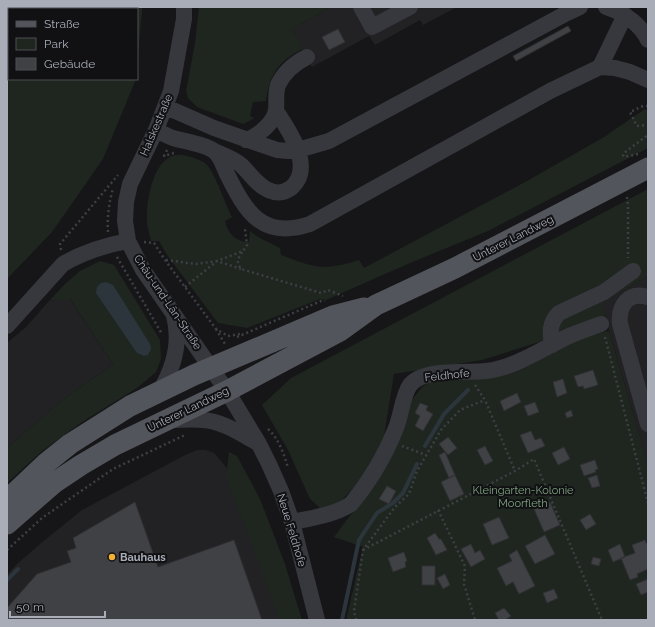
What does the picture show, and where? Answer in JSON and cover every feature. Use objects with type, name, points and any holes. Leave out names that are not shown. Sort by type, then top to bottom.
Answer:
[{"type":"main road","name":"Unterer Landweg","points":[[7,524],[54,483],[115,445],[227,391],[340,331],[376,305],[455,268],[628,179],[645,160]]},
{"type":"main road","name":"Unterer Landweg","points":[[7,500],[45,464],[70,444],[130,406],[160,391],[333,316],[376,305]]},
{"type":"main road","points":[[115,445],[183,396],[212,368]]},
{"type":"street","name":"Halskestraße","points":[[128,241],[125,221],[126,202],[130,184],[166,107],[171,90],[184,19],[184,7]]},
{"type":"street","points":[[361,7],[372,28],[410,7]]},
{"type":"street","points":[[166,107],[246,140],[277,150],[298,150],[329,140],[580,7]]},
{"type":"street","points":[[606,7],[633,20],[648,40]]},
{"type":"street","points":[[600,67],[625,15]]},
{"type":"street","points":[[246,140],[254,138],[264,130],[276,111],[276,93],[280,81],[292,66],[307,57]]},
{"type":"street","points":[[214,151],[222,163],[236,193],[253,216],[264,224],[273,227],[300,227],[310,224],[550,91],[600,67],[615,68],[630,72],[648,80]]},
{"type":"street","points":[[156,130],[176,145],[190,142],[234,160],[265,189],[272,192],[287,191],[299,177],[301,167],[298,150],[284,122],[276,111]]},
{"type":"street","points":[[7,326],[63,264],[75,257],[111,244],[128,241]]},
{"type":"street","name":"Châu-und-Lân-Straße","points":[[128,241],[143,270],[227,391]]},
{"type":"street","points":[[552,345],[550,328],[554,317],[559,313],[604,292],[633,271]]},
{"type":"street","points":[[648,297],[641,295],[629,298],[622,306],[619,317],[648,424]]},
{"type":"street","points":[[160,391],[171,370],[176,350],[176,330],[173,312]]},
{"type":"street","name":"Feldhofe","points":[[292,522],[324,515],[351,504],[376,470],[390,442],[400,415],[407,389],[415,380],[431,374],[487,371],[503,367],[524,359],[567,337],[601,324]]},
{"type":"street","name":"Neue Feldhofe","points":[[227,391],[259,444],[281,491],[292,522],[316,620]]},
{"type":"street","points":[[165,421],[202,420],[214,422],[259,444]]},
{"type":"path","points":[[648,106],[643,106],[630,112],[637,126],[640,127],[648,125]]},
{"type":"path","points":[[645,160],[623,155],[648,135]]},
{"type":"path","points":[[176,145],[164,156],[176,145]]},
{"type":"path","points":[[63,264],[60,244],[118,175]]},
{"type":"path","points":[[628,179],[626,193],[628,206],[628,259],[633,271]]},
{"type":"path","points":[[241,269],[238,265],[238,259],[248,245],[246,229],[242,225]]},
{"type":"path","points":[[128,241],[154,243],[216,329],[228,336],[244,334]]},
{"type":"path","points":[[111,244],[121,266],[164,336],[166,342],[176,350]]},
{"type":"path","points":[[165,260],[196,264],[217,261],[243,251]]},
{"type":"path","points":[[217,261],[321,293],[328,290],[344,296]]},
{"type":"path","points":[[185,287],[217,261]]},
{"type":"path","points":[[601,324],[648,503]]},
{"type":"path","points":[[472,372],[474,384],[485,400],[515,471]]},
{"type":"path","points":[[356,620],[354,611],[362,550],[395,507],[409,494],[417,471],[441,430],[460,410],[485,400]]},
{"type":"path","points":[[265,424],[268,430],[272,432]]},
{"type":"path","points":[[7,550],[42,518],[113,470],[180,436],[192,433]]},
{"type":"path","points":[[390,442],[426,455]]},
{"type":"path","points":[[362,550],[515,471],[534,459],[602,620]]},
{"type":"path","points":[[438,510],[465,566],[464,584],[475,620]]},
{"type":"shaded area","points":[[330,7],[457,7],[423,25],[420,20],[375,45],[369,36],[312,67],[292,29]]},
{"type":"shaded area","points":[[648,276],[648,464],[601,303]]},
{"type":"shaded area","points":[[106,282],[113,285],[150,344],[151,349],[148,355],[144,356],[137,353],[96,293],[97,287],[101,283]]},
{"type":"shaded area","points":[[69,298],[113,364],[60,402],[7,448],[7,343],[26,327],[49,301]]},
{"type":"shaded area","points":[[197,450],[206,450],[214,453],[226,467],[250,512],[295,620],[7,620],[7,575],[17,564],[82,510]]},
{"type":"green space","points":[[7,7],[142,7],[138,54],[138,8],[8,8],[8,80],[136,80],[103,159],[52,232],[7,279]]},
{"type":"green space","points":[[199,7],[330,7],[292,29],[303,49],[287,58],[277,69],[270,83],[266,101],[253,102],[250,116],[255,118],[243,124],[197,107],[188,98],[186,91],[195,43]]},
{"type":"green space","points":[[645,109],[648,111],[648,148],[488,231],[326,300],[320,299],[247,328],[218,323],[167,255],[159,241],[151,241],[147,223],[147,211],[148,199],[155,176],[160,166],[167,159],[176,155],[187,156],[203,162],[210,170],[217,182],[232,217],[225,221],[226,226],[236,239],[249,242],[250,231],[258,237],[280,248],[281,255],[302,263],[326,267],[359,260],[364,268],[527,181],[604,137]]},
{"type":"green space","points":[[648,189],[648,276],[602,303],[606,321],[482,360],[394,374],[384,436],[371,468],[342,500],[321,509],[310,499],[288,450],[262,405],[291,378]]},
{"type":"green space","points":[[100,261],[114,265],[160,340],[161,359],[156,372],[137,388],[82,422],[41,452],[7,483],[7,448],[60,402],[113,364],[70,299],[49,301],[80,271]]},
{"type":"green space","name":"Kleingarten-Kolonie Moorfleth","points":[[609,331],[648,464],[648,620],[346,620],[363,547],[334,537],[384,470],[398,441],[412,400],[422,387],[433,380],[587,335]]},
{"type":"green space","points":[[229,452],[237,456],[260,499],[285,564],[302,620],[279,620],[250,538],[226,479]]},
{"type":"building","points":[[568,26],[571,31],[516,61],[513,56]]},
{"type":"building","points":[[338,29],[345,42],[329,50],[322,37]]},
{"type":"building","points":[[593,370],[598,385],[584,389],[583,386],[578,387],[574,376]]},
{"type":"building","points":[[563,379],[567,393],[557,397],[553,382]]},
{"type":"building","points":[[517,393],[521,402],[504,411],[500,401]]},
{"type":"building","points":[[535,402],[539,412],[528,416],[524,406]]},
{"type":"building","points":[[420,403],[428,406],[426,410],[433,414],[423,431],[415,426],[420,416],[415,413]]},
{"type":"building","points":[[571,410],[573,416],[567,418],[565,413]]},
{"type":"building","points":[[531,431],[535,440],[541,438],[545,446],[528,453],[520,435]]},
{"type":"building","points":[[448,437],[457,448],[448,455],[439,444]]},
{"type":"building","points":[[485,446],[493,461],[485,465],[477,450]]},
{"type":"building","points":[[564,447],[570,459],[558,465],[552,453]]},
{"type":"building","points":[[445,452],[455,475],[449,478],[439,455]]},
{"type":"building","points":[[595,460],[598,469],[595,470],[596,472],[584,476],[580,465]]},
{"type":"building","points":[[455,475],[464,494],[450,501],[441,482]]},
{"type":"building","points":[[597,475],[600,486],[592,488],[588,478]]},
{"type":"building","points":[[387,486],[396,491],[389,504],[379,499]]},
{"type":"building","name":"Bauhaus","points":[[135,502],[158,567],[234,540],[262,620],[7,620],[7,608],[37,574],[71,562],[67,551],[76,548],[73,538]]},
{"type":"building","points":[[550,502],[560,525],[544,532],[534,509]]},
{"type":"building","points":[[590,514],[596,524],[586,530],[580,520]]},
{"type":"building","points":[[499,517],[509,538],[492,545],[483,524]]},
{"type":"building","points":[[435,533],[439,539],[441,539],[447,550],[436,555],[427,538]]},
{"type":"building","points":[[545,535],[555,554],[535,564],[525,546]]},
{"type":"building","points":[[645,540],[646,543],[648,543],[648,569],[637,574],[638,577],[630,580],[621,558],[635,553],[632,545]]},
{"type":"building","points":[[471,544],[475,553],[480,550],[485,559],[471,567],[461,549]]},
{"type":"building","points":[[620,544],[625,557],[613,562],[608,550]]},
{"type":"building","points":[[517,550],[535,586],[519,594],[513,582],[506,586],[497,568],[512,561],[509,555]]},
{"type":"building","points":[[404,552],[407,561],[405,562],[406,567],[393,572],[388,558]]},
{"type":"building","points":[[593,557],[601,559],[599,566],[591,564]]},
{"type":"building","points":[[422,566],[435,566],[435,585],[422,585]]},
{"type":"building","points":[[445,574],[450,585],[443,589],[437,578]]},
{"type":"building","points":[[648,579],[648,592],[641,595],[636,584]]},
{"type":"building","points":[[554,589],[558,598],[547,603],[543,593]]},
{"type":"building","points":[[504,608],[511,616],[505,620],[499,620],[495,613]]},
{"type":"waterway","points":[[425,446],[444,414],[468,390]]},
{"type":"waterway","points":[[342,620],[359,540],[377,513],[393,503],[403,493],[417,464]]},
{"type":"waterway","points":[[7,580],[18,569]]},
{"type":"place","name":"Bauhaus","points":[[112,557]]}]
